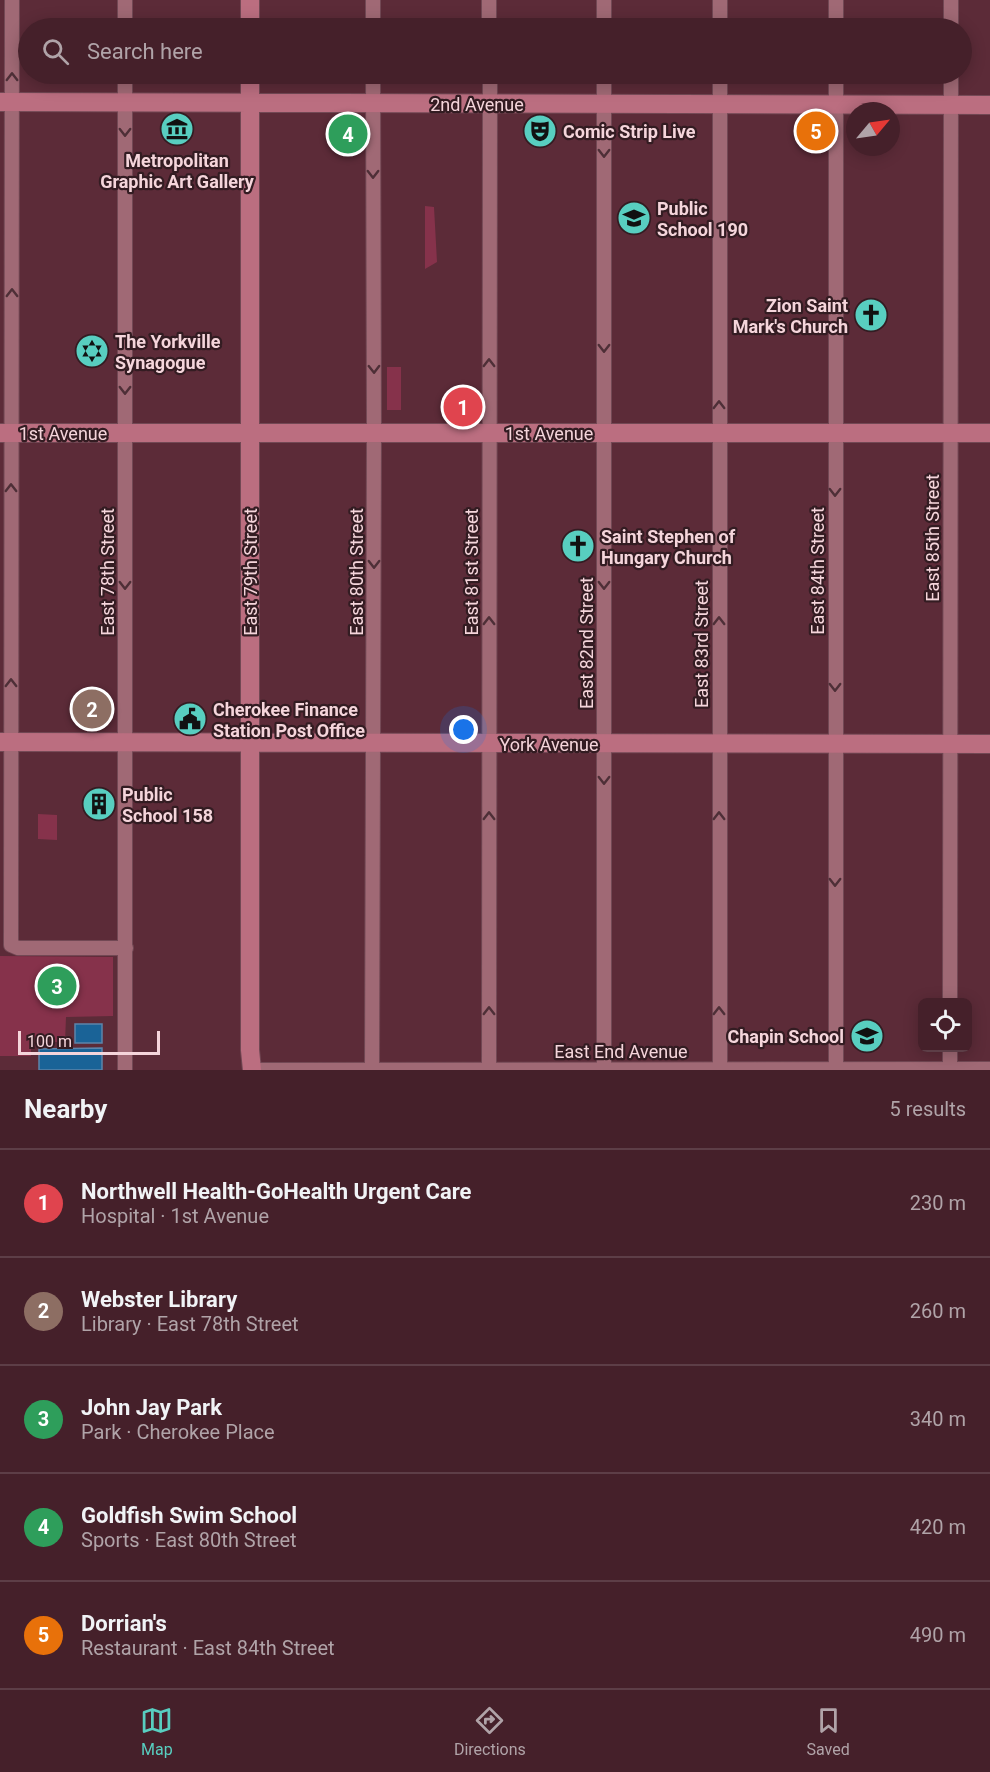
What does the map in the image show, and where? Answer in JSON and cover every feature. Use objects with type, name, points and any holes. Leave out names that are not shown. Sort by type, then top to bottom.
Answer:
[{"type":"main road","points":[[250,0],[250,18]]},
{"type":"main road","name":"East 79th Street","points":[[250,84],[250,1050],[252,1070]]},
{"type":"main road","name":"2nd Avenue","points":[[6,102],[990,105]]},
{"type":"main road","name":"1st Avenue","points":[[6,433],[990,433]]},
{"type":"main road","name":"York Avenue","points":[[5,742],[990,744]]},
{"type":"street","points":[[12,0],[6,102],[5,742],[10,945],[18,948],[126,948]]},
{"type":"street","points":[[125,0],[125,18]]},
{"type":"street","points":[[373,0],[373,18]]},
{"type":"street","points":[[489,0],[489,18]]},
{"type":"street","points":[[604,0],[604,18]]},
{"type":"street","points":[[720,0],[720,18]]},
{"type":"street","points":[[836,0],[836,18]]},
{"type":"street","points":[[951,0],[951,18]]},
{"type":"street","name":"East 78th Street","points":[[125,84],[125,1070]]},
{"type":"street","name":"East 80th Street","points":[[372,1070],[373,84]]},
{"type":"street","name":"East 81st Street","points":[[489,1070],[490,84]]},
{"type":"street","name":"East 82nd Street","points":[[604,84],[604,1070]]},
{"type":"street","name":"East 83rd Street","points":[[720,84],[720,1070]]},
{"type":"street","name":"East 84th Street","points":[[836,84],[836,1070]]},
{"type":"street","name":"East 85th Street","points":[[950,998],[951,84]]},
{"type":"street","points":[[950,1052],[950,1070]]},
{"type":"street","name":"East End Avenue","points":[[252,1070],[990,1069]]},
{"type":"shaded area","points":[[425,206],[434,207],[437,262],[425,269]]},
{"type":"shaded area","points":[[387,367],[401,367],[401,410],[387,410]]},
{"type":"shaded area","points":[[38,814],[57,815],[57,840],[38,839]]},
{"type":"shaded area","points":[[0,956],[113,957],[113,1016],[66,1017],[65,1042],[31,1042],[31,1056],[0,1056]]},
{"type":"water","points":[[75,1024],[102,1024],[102,1043],[75,1043]]},
{"type":"water","points":[[102,1048],[102,1070],[39,1070],[39,1049]]},
{"type":"place","name":"Metropolitan Graphic Art Gallery","points":[[177,129]]},
{"type":"place","name":"Comic Strip Live","points":[[540,131]]},
{"type":"place","name":"Dorrian's","points":[[816,131]]},
{"type":"place","name":"Goldfish Swim School","points":[[348,134]]},
{"type":"place","name":"Public School 190","points":[[634,218]]},
{"type":"place","name":"Zion Saint Mark's Church","points":[[871,315]]},
{"type":"place","name":"The Yorkville Synagogue","points":[[92,351]]},
{"type":"place","name":"Northwell Health-GoHealth Urgent Care","points":[[463,407]]},
{"type":"place","name":"Saint Stephen of Hungary Church","points":[[578,546]]},
{"type":"place","name":"Webster Library","points":[[92,709]]},
{"type":"place","name":"Cherokee Finance Station Post Office","points":[[190,719]]},
{"type":"place","name":"Public School 158","points":[[99,804]]},
{"type":"place","name":"John Jay Park","points":[[57,986]]},
{"type":"place","name":"Chapin School","points":[[867,1036]]}]
